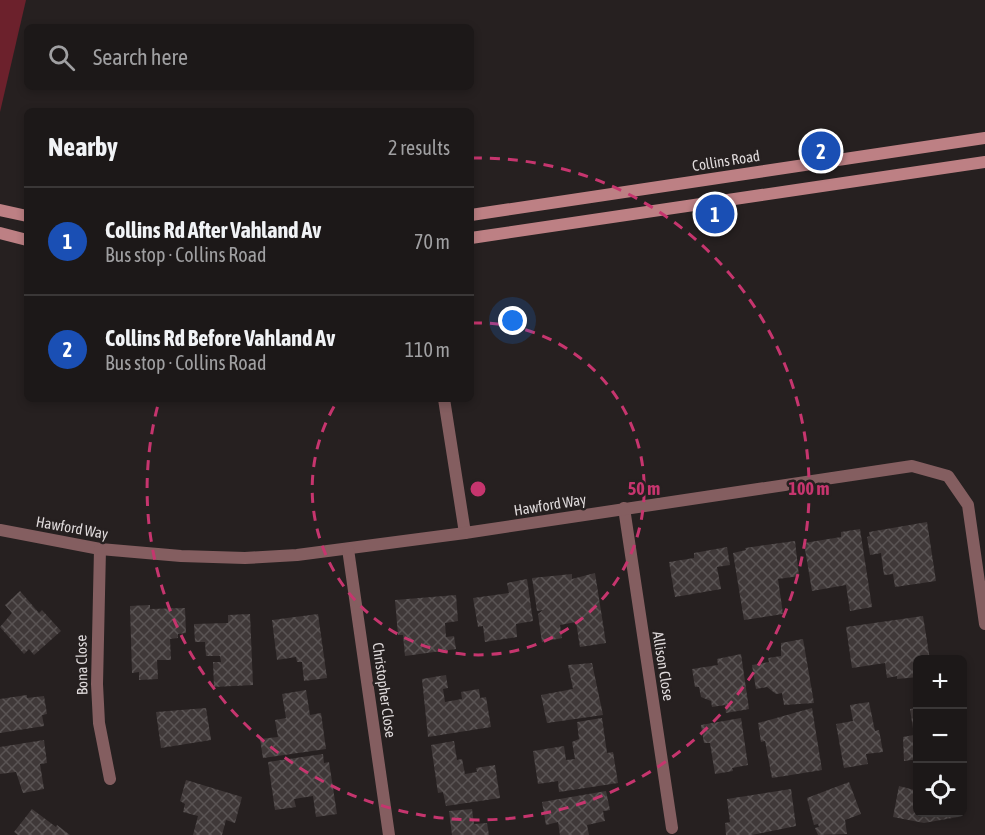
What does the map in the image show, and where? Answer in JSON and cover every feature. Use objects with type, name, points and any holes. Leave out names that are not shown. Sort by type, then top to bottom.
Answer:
[{"type":"main road","name":"Collins Road","points":[[474,215],[985,138]]},
{"type":"main road","points":[[474,238],[985,162]]},
{"type":"main road","points":[[0,210],[24,215]]},
{"type":"main road","points":[[0,233],[24,239]]},
{"type":"street","points":[[444,402],[465,533]]},
{"type":"street","name":"Hawford Way","points":[[0,530],[100,549],[181,556],[245,558],[348,549],[465,533],[912,466],[948,476],[968,505],[985,624]]},
{"type":"street","name":"Allison Close","points":[[624,508],[672,828]]},
{"type":"street","name":"Bona Close","points":[[100,549],[97,684],[99,723],[110,779]]},
{"type":"street","name":"Christopher Close","points":[[348,549],[389,835]]},
{"type":"shaded area","points":[[0,0],[26,0],[0,112]]},
{"type":"building","points":[[927,522],[936,581],[895,587],[893,574],[884,575],[881,553],[870,555],[867,537],[870,536],[869,532]]},
{"type":"building","points":[[860,529],[872,607],[850,611],[846,585],[812,591],[804,543],[841,537],[841,532]]},
{"type":"building","points":[[795,541],[799,576],[778,579],[783,614],[744,620],[733,553],[746,550],[745,548]]},
{"type":"building","points":[[727,547],[730,565],[717,567],[721,589],[675,597],[669,562],[694,558],[694,553]]},
{"type":"building","points":[[595,573],[606,643],[580,647],[576,622],[560,625],[562,638],[542,642],[538,614],[543,610],[537,611],[532,578],[572,574],[572,579]]},
{"type":"building","points":[[527,579],[533,621],[516,624],[517,637],[485,642],[483,626],[478,627],[473,598],[509,593],[507,583]]},
{"type":"building","points":[[20,591],[39,613],[42,610],[61,631],[34,655],[29,649],[24,654],[0,627],[12,613],[5,605]]},
{"type":"building","points":[[456,595],[458,621],[445,623],[446,637],[454,636],[456,649],[405,656],[403,635],[398,635],[395,600]]},
{"type":"building","points":[[150,605],[150,609],[185,608],[186,633],[178,634],[178,638],[170,639],[171,660],[157,660],[158,679],[139,680],[139,672],[132,673],[130,606]]},
{"type":"building","points":[[250,614],[253,685],[214,687],[213,662],[221,662],[220,656],[206,656],[205,642],[195,642],[194,624],[228,623],[228,615]]},
{"type":"building","points":[[318,614],[327,678],[304,681],[302,662],[297,662],[296,657],[277,660],[272,620]]},
{"type":"building","points":[[923,616],[929,655],[913,655],[913,677],[887,678],[885,663],[852,668],[846,627]]},
{"type":"building","points":[[803,639],[814,703],[784,705],[782,693],[776,694],[767,687],[756,689],[752,665],[769,662],[768,658],[781,656],[781,643]]},
{"type":"building","points":[[741,654],[749,709],[726,713],[725,705],[712,707],[711,701],[701,697],[699,687],[695,687],[692,669],[718,665],[717,659]]},
{"type":"building","points":[[592,663],[603,715],[547,723],[541,695],[573,689],[568,665]]},
{"type":"building","points":[[446,675],[448,688],[443,689],[445,702],[462,699],[461,692],[479,689],[480,698],[486,697],[491,727],[428,737],[422,679]]},
{"type":"building","points":[[306,690],[310,715],[321,713],[326,749],[263,758],[260,739],[278,737],[275,720],[286,718],[282,694]]},
{"type":"building","points":[[27,695],[27,698],[44,696],[47,714],[42,715],[44,726],[0,733],[0,699]]},
{"type":"building","points":[[869,702],[875,731],[879,730],[883,752],[866,754],[868,764],[844,768],[836,724],[853,721],[850,705]]},
{"type":"building","points":[[206,708],[211,740],[161,748],[156,712]]},
{"type":"building","points":[[812,708],[822,770],[772,778],[765,741],[761,742],[758,723]]},
{"type":"building","points":[[910,709],[913,709],[913,728]]},
{"type":"building","points":[[602,718],[607,753],[613,752],[618,783],[559,792],[558,781],[538,784],[533,751],[564,746],[566,760],[575,759],[572,742],[579,739],[577,722]]},
{"type":"building","points":[[741,718],[748,765],[732,768],[733,771],[715,774],[710,743],[704,743],[701,725]]},
{"type":"building","points":[[913,735],[913,760],[904,761],[903,737]]},
{"type":"building","points":[[44,740],[47,763],[40,764],[44,789],[23,793],[16,772],[0,774],[0,747]]},
{"type":"building","points":[[454,741],[457,760],[462,759],[465,774],[477,772],[476,768],[495,765],[500,798],[446,806],[443,792],[438,793],[431,745]]},
{"type":"building","points":[[323,754],[324,763],[329,762],[337,814],[316,817],[313,796],[294,799],[296,807],[275,810],[268,762]]},
{"type":"building","points":[[186,780],[242,797],[235,823],[226,820],[222,835],[193,835],[198,816],[183,812],[185,804],[180,801]]},
{"type":"building","points":[[849,782],[861,814],[845,820],[847,834],[818,835],[815,828],[819,827],[818,824],[814,825],[807,798]]},
{"type":"building","points":[[899,786],[913,790],[913,817],[958,817],[924,823],[893,817]]},
{"type":"building","points":[[791,789],[796,826],[752,835],[726,835],[725,823],[730,822],[727,799]]},
{"type":"building","points":[[606,791],[610,810],[603,811],[605,821],[587,825],[589,835],[560,835],[558,822],[546,825],[542,802]]},
{"type":"building","points":[[32,809],[70,835],[18,835],[14,832]]},
{"type":"building","points":[[472,809],[474,824],[487,823],[489,835],[452,835],[449,811]]},
{"type":"place","name":"Collins Rd Before Vahland Av","points":[[821,151]]},
{"type":"place","name":"Collins Rd After Vahland Av","points":[[715,214]]}]
